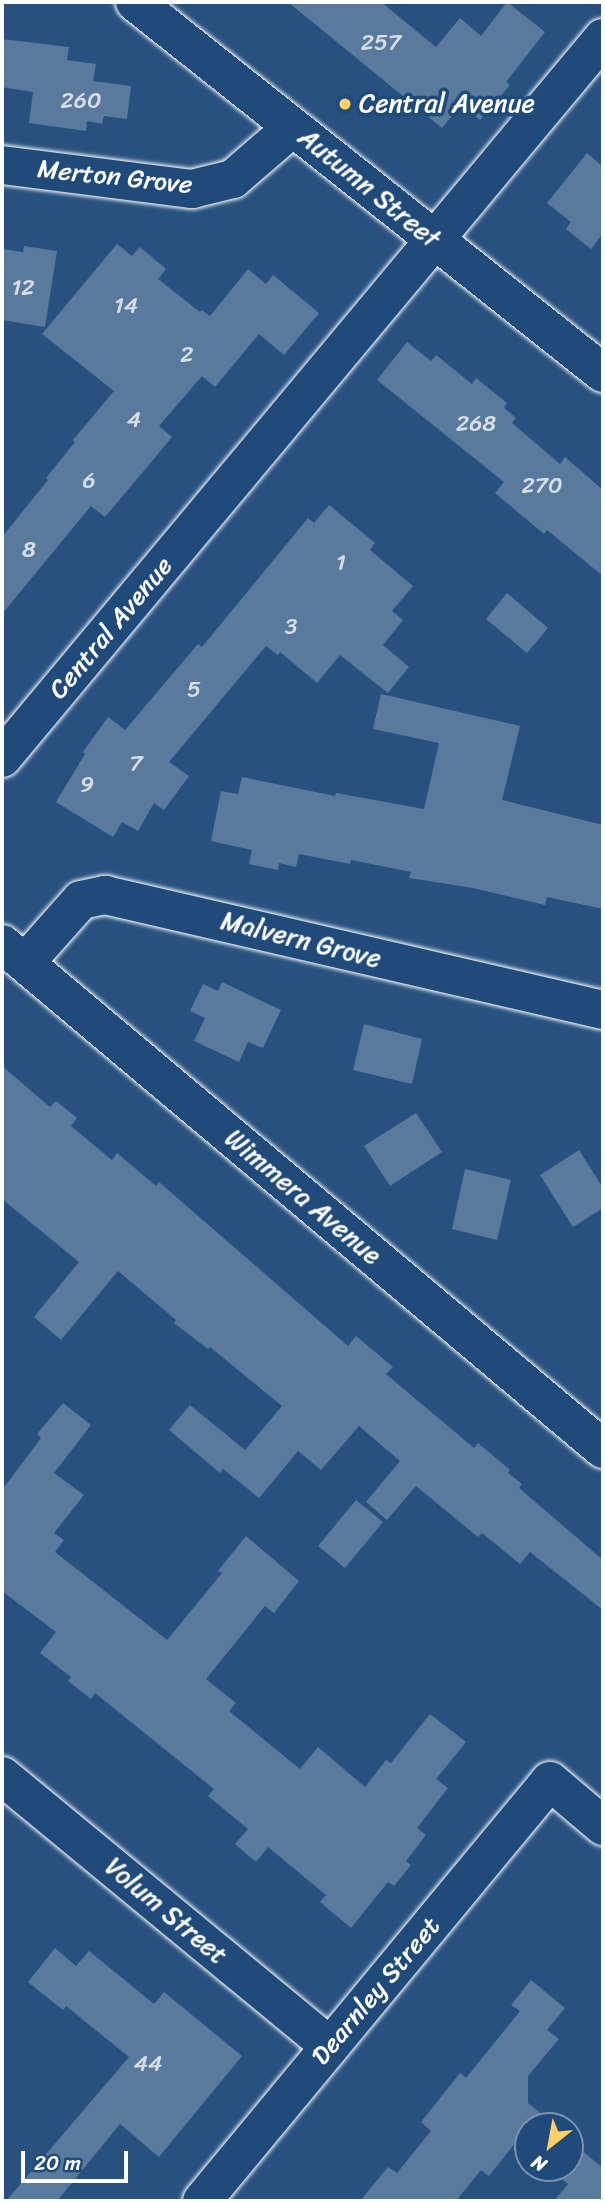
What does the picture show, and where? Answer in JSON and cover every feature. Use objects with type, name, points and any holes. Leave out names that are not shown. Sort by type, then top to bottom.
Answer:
[{"type":"street","name":"Autumn Street","points":[[135,2],[603,373]]},
{"type":"street","name":"Central Avenue","points":[[2,758],[436,242],[603,38]]},
{"type":"street","name":"Merton Grove","points":[[2,165],[192,189],[233,179],[293,127]]},
{"type":"street","name":"Malvern Grove","points":[[13,954],[81,900],[105,895],[603,1010]]},
{"type":"street","name":"Wimmera Avenue","points":[[13,954],[603,1449]]},
{"type":"street","name":"Volum Street","points":[[2,1776],[330,2046]]},
{"type":"street","name":"Dearnley Street","points":[[202,2201],[550,1781],[603,1826]]},
{"type":"building","points":[[288,2],[381,2],[436,47],[460,18],[481,36],[507,2],[545,32],[506,82],[510,85],[480,120],[462,104],[442,128]]},
{"type":"building","points":[[2,39],[69,47],[67,60],[96,64],[93,81],[131,86],[127,119],[104,116],[102,124],[87,121],[86,131],[29,123],[33,92],[2,87]]},
{"type":"building","points":[[587,153],[603,167],[603,233],[591,249],[566,229],[571,222],[547,203]]},
{"type":"building","points":[[117,244],[132,256],[140,247],[166,269],[158,279],[200,312],[202,310],[210,316],[248,269],[266,284],[273,275],[319,313],[284,355],[259,334],[215,387],[202,376],[159,426],[172,437],[153,460],[105,517],[91,506],[2,614],[2,537],[48,480],[46,478],[75,442],[73,440],[114,391],[42,334]]},
{"type":"building","points":[[24,246],[57,251],[45,327],[2,320],[2,249],[23,252]]},
{"type":"building","points":[[407,342],[431,361],[436,355],[472,384],[476,378],[507,403],[504,408],[516,418],[512,423],[560,464],[565,457],[603,490],[603,576],[547,530],[544,534],[495,493],[504,482],[377,380]]},
{"type":"building","points":[[329,505],[375,543],[370,550],[413,586],[392,611],[403,620],[383,645],[409,667],[388,693],[340,655],[317,683],[280,652],[278,655],[266,646],[169,762],[189,776],[164,810],[154,803],[138,831],[122,822],[113,837],[56,802],[85,754],[83,752],[108,717],[125,730],[198,644],[202,647],[308,518],[314,523]]},
{"type":"building","points":[[507,593],[548,628],[527,653],[486,619]]},
{"type":"building","points":[[381,694],[520,726],[502,800],[603,825],[603,909],[547,897],[545,905],[473,888],[409,878],[411,872],[351,860],[350,864],[299,854],[296,867],[279,863],[278,870],[249,864],[252,850],[211,841],[221,791],[238,794],[242,777],[335,796],[336,793],[424,809],[439,743],[373,729]]},
{"type":"building","points":[[222,982],[281,1010],[263,1048],[248,1042],[239,1062],[194,1041],[205,1018],[190,1011],[203,984],[218,991]]},
{"type":"building","points":[[364,1024],[422,1039],[412,1084],[353,1070]]},
{"type":"building","points":[[2,1066],[50,1107],[56,1101],[77,1118],[71,1126],[112,1160],[117,1153],[156,1186],[159,1182],[348,1346],[356,1336],[393,1367],[386,1374],[474,1448],[478,1443],[510,1470],[508,1473],[522,1484],[519,1488],[603,1560],[603,1610],[530,1552],[520,1564],[482,1533],[478,1537],[416,1486],[387,1520],[366,1502],[400,1461],[359,1426],[321,1470],[298,1451],[259,1498],[223,1469],[220,1473],[169,1430],[190,1405],[245,1450],[282,1406],[210,1347],[208,1349],[174,1323],[176,1320],[118,1271],[61,1340],[34,1317],[79,1262],[2,1199]]},
{"type":"building","points":[[416,1113],[442,1152],[390,1186],[364,1146]]},
{"type":"building","points":[[579,1150],[603,1188],[603,1208],[573,1227],[540,1175]]},
{"type":"building","points":[[465,1169],[511,1180],[497,1240],[452,1229]]},
{"type":"building","points":[[63,1403],[91,1425],[54,1473],[84,1495],[54,1533],[64,1540],[55,1552],[167,1640],[222,1573],[218,1571],[246,1536],[299,1581],[274,1613],[265,1606],[206,1679],[236,1703],[229,1711],[300,1769],[318,1747],[365,1787],[386,1760],[391,1763],[430,1714],[466,1742],[436,1779],[448,1788],[417,1828],[426,1835],[406,1861],[411,1865],[394,1886],[388,1882],[351,1928],[320,1902],[326,1895],[268,1847],[256,1862],[235,1844],[248,1829],[208,1796],[214,1789],[95,1693],[91,1699],[68,1681],[71,1677],[40,1653],[56,1632],[2,1591],[2,1490],[41,1438],[37,1434]]},
{"type":"building","points":[[356,1500],[383,1522],[345,1568],[318,1546]]},
{"type":"building","points":[[55,1948],[76,1966],[89,1951],[154,2004],[164,1992],[242,2056],[159,2157],[120,2124],[57,2201],[6,2201],[129,2057],[66,2006],[63,2010],[28,1982]]},
{"type":"building","points":[[531,1980],[565,2008],[547,2030],[559,2039],[528,2076],[528,2103],[539,2112],[514,2112],[514,2145],[489,2176],[481,2170],[456,2201],[360,2201],[388,2167],[397,2173],[431,2131],[421,2122],[460,2073],[466,2078],[520,2011],[511,2005]]},
{"type":"building","points":[[584,2152],[603,2168],[603,2201],[554,2201],[568,2184],[566,2182],[584,2182]]},
{"type":"place","name":"Central Avenue","points":[[345,104]]}]
